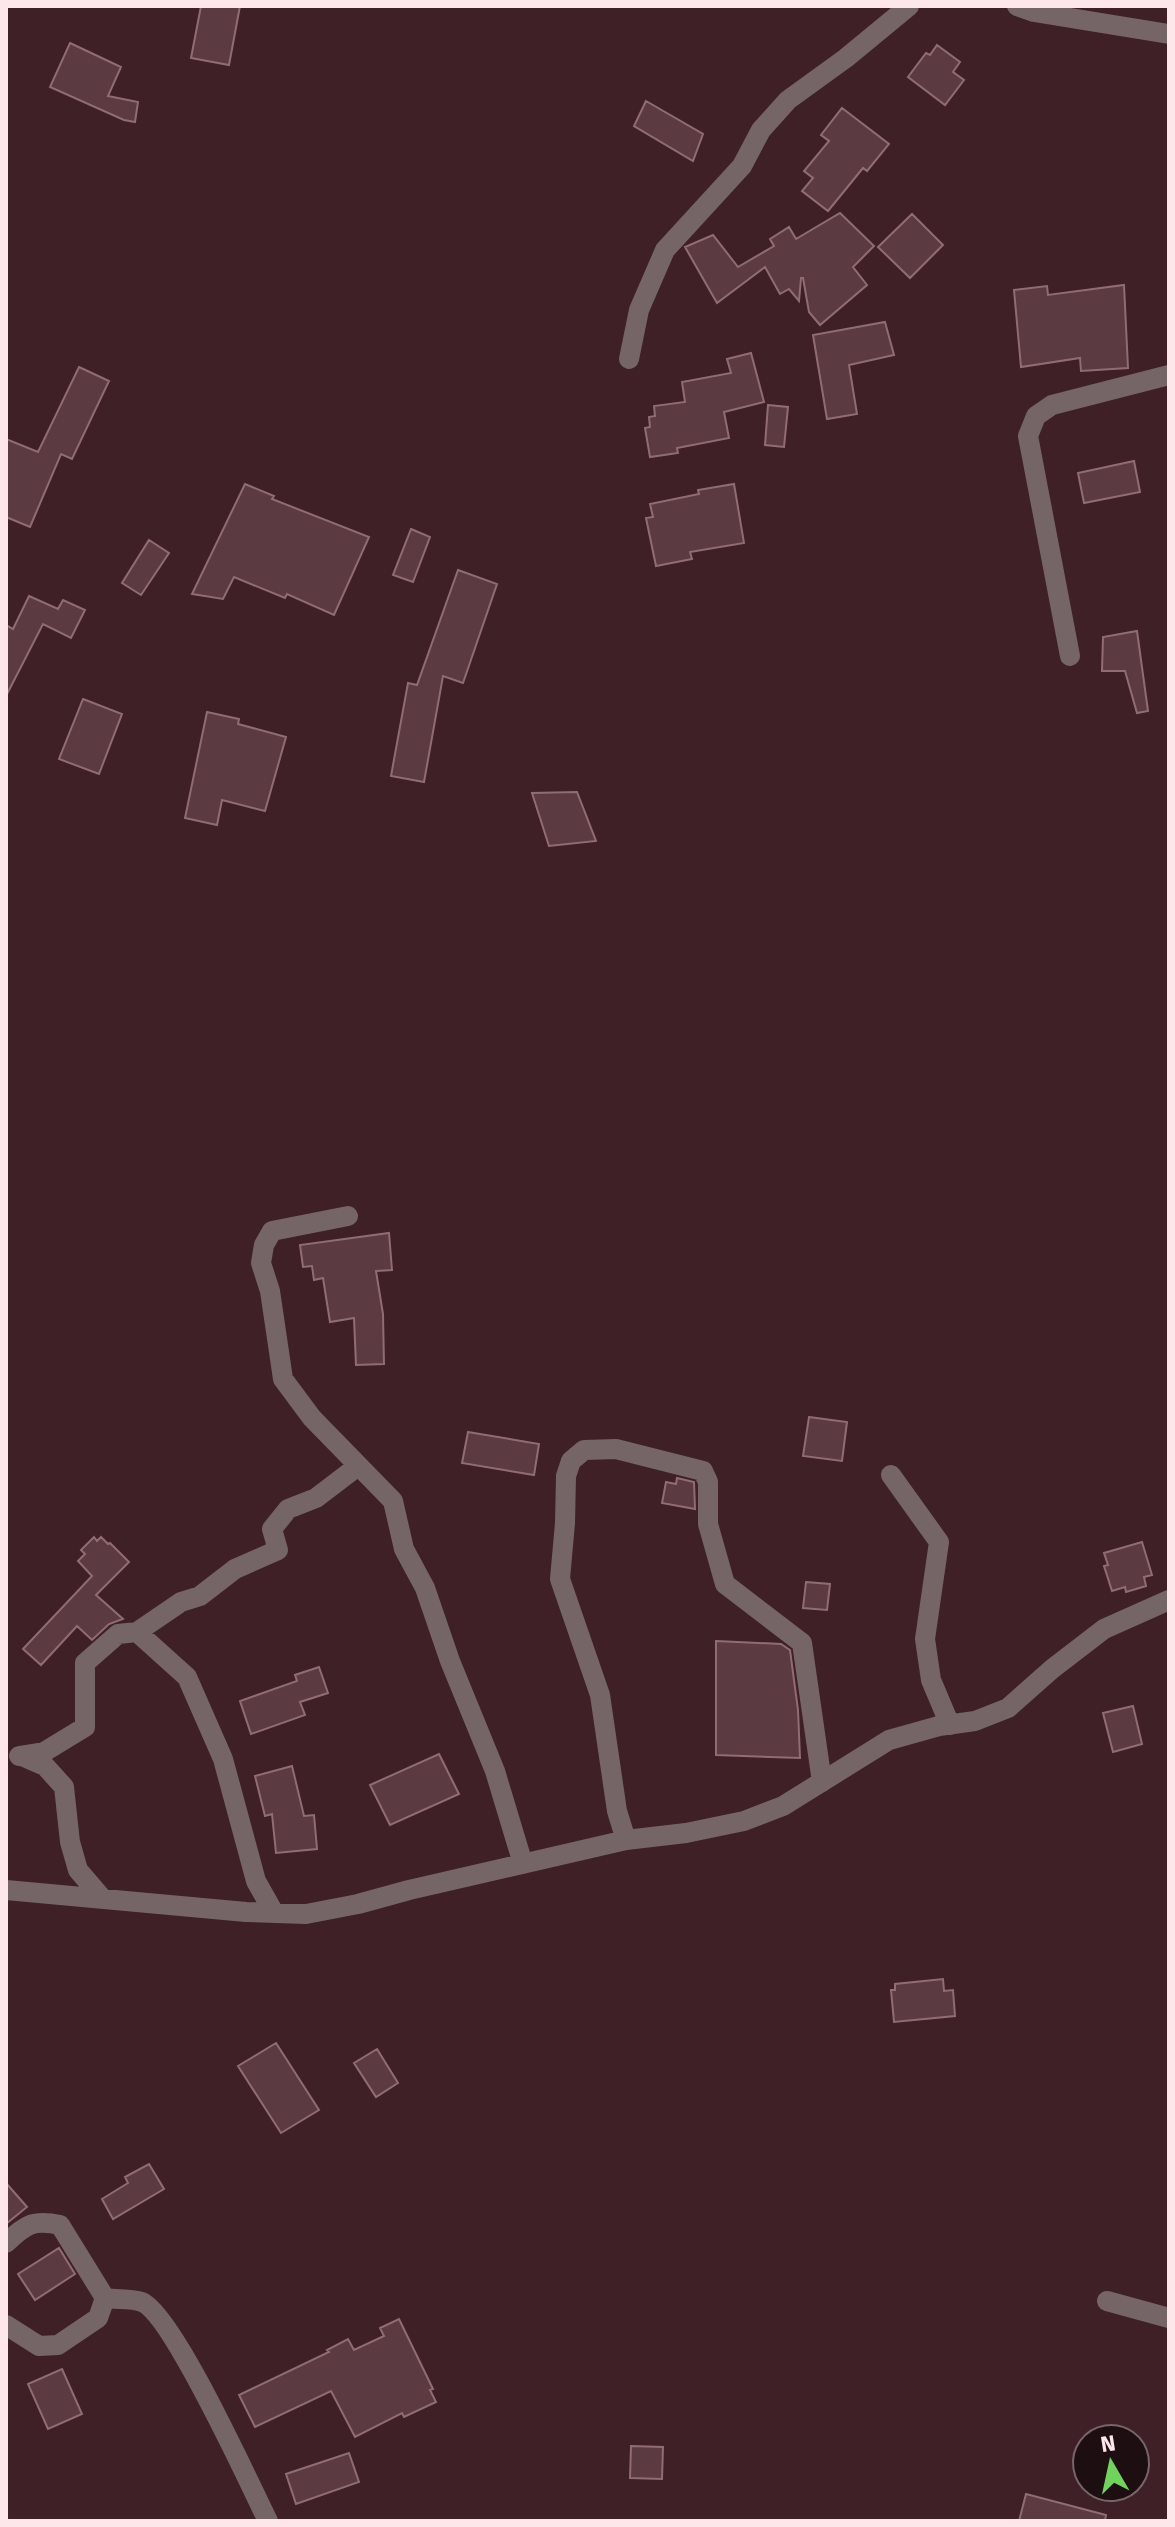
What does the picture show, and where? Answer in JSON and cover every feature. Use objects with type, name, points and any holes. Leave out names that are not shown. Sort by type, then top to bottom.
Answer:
[{"type":"street","points":[[629,359],[639,310],[665,250],[742,166],[761,130],[788,100],[846,58],[909,6]]},
{"type":"street","points":[[1017,6],[1034,12],[1169,34]]},
{"type":"street","points":[[1070,656],[1028,436],[1036,416],[1052,405],[1169,375]]},
{"type":"street","points":[[348,1216],[272,1231],[264,1245],[261,1263],[270,1291],[283,1379],[312,1418],[393,1501],[404,1549],[425,1588],[450,1661],[495,1771],[523,1864]]},
{"type":"street","points":[[626,1840],[617,1811],[600,1695],[560,1579],[566,1476],[571,1461],[584,1450],[616,1449],[703,1471],[708,1482],[708,1524],[725,1584],[802,1643],[822,1782]]},
{"type":"street","points":[[12,1757],[44,1752],[85,1727],[85,1663],[118,1634],[137,1632],[181,1602],[200,1596],[235,1569],[278,1550],[272,1529],[288,1509],[316,1498],[358,1466]]},
{"type":"street","points":[[891,1475],[939,1542],[925,1639],[931,1680],[950,1725]]},
{"type":"street","points":[[6,1890],[306,1914],[626,1840],[686,1833],[744,1821],[783,1806],[889,1740],[975,1721],[1008,1708],[1104,1629],[1169,1600]]},
{"type":"street","points":[[137,1632],[187,1677],[223,1759],[256,1881],[274,1913]]},
{"type":"street","points":[[12,1757],[45,1766],[64,1787],[70,1842],[78,1870],[102,1898]]},
{"type":"street","points":[[6,2243],[22,2227],[42,2221],[60,2225],[105,2298]]},
{"type":"street","points":[[6,2325],[39,2346],[58,2345],[98,2318],[105,2298]]},
{"type":"street","points":[[105,2298],[141,2302],[159,2315],[198,2380],[268,2521]]},
{"type":"street","points":[[1107,2301],[1169,2318]]},
{"type":"building","points":[[201,6],[240,6],[229,65],[191,58]]},
{"type":"building","points":[[70,43],[121,67],[108,96],[138,102],[135,122],[50,87]]},
{"type":"building","points":[[937,45],[960,62],[953,72],[964,80],[945,105],[908,77],[926,53],[930,55]]},
{"type":"building","points":[[646,101],[703,134],[693,161],[634,126]]},
{"type":"building","points":[[842,108],[889,144],[867,171],[863,168],[828,211],[802,191],[813,178],[804,171],[829,141],[821,135]]},
{"type":"building","points":[[840,213],[874,246],[853,267],[867,285],[820,325],[809,312],[803,278],[799,301],[789,289],[780,294],[765,267],[717,303],[685,247],[713,235],[738,267],[774,246],[770,239],[789,227],[796,239]]},
{"type":"building","points":[[912,214],[943,245],[910,278],[878,247]]},
{"type":"building","points":[[1124,285],[1128,368],[1081,371],[1080,358],[1021,367],[1014,290],[1047,286],[1048,295]]},
{"type":"building","points":[[885,322],[894,355],[849,365],[857,414],[827,419],[813,335]]},
{"type":"building","points":[[751,353],[764,402],[724,412],[729,438],[677,448],[678,453],[650,457],[645,428],[650,427],[649,417],[655,416],[654,406],[685,402],[682,382],[731,373],[727,359]]},
{"type":"building","points":[[79,367],[109,381],[72,459],[61,454],[30,527],[6,517],[6,439],[38,452]]},
{"type":"building","points":[[768,405],[788,407],[784,447],[765,445]]},
{"type":"building","points":[[1134,461],[1140,492],[1084,503],[1078,473]]},
{"type":"building","points":[[245,484],[274,496],[272,499],[369,537],[334,615],[287,594],[285,598],[234,577],[223,599],[192,594]]},
{"type":"building","points":[[734,484],[744,543],[690,552],[692,559],[656,566],[646,518],[653,517],[650,504],[699,494],[698,490]]},
{"type":"building","points":[[411,529],[430,537],[413,582],[393,575]]},
{"type":"building","points":[[149,540],[169,553],[141,595],[122,583]]},
{"type":"building","points":[[458,570],[497,584],[463,683],[443,676],[424,782],[391,776],[408,683],[417,685]]},
{"type":"building","points":[[29,596],[58,609],[63,600],[85,610],[71,638],[43,624],[6,696],[6,625],[13,629]]},
{"type":"building","points":[[1137,631],[1148,711],[1137,713],[1125,671],[1102,671],[1103,637]]},
{"type":"building","points":[[83,699],[122,714],[99,774],[59,759]]},
{"type":"building","points":[[207,712],[239,719],[238,724],[286,737],[265,811],[222,800],[217,825],[185,818]]},
{"type":"building","points":[[577,792],[596,841],[549,846],[532,793]]},
{"type":"building","points":[[389,1233],[392,1270],[376,1271],[383,1314],[384,1364],[356,1365],[354,1318],[330,1322],[323,1278],[314,1280],[312,1266],[303,1267],[300,1245]]},
{"type":"building","points":[[809,1417],[847,1422],[842,1461],[803,1456]]},
{"type":"building","points":[[468,1432],[539,1444],[534,1475],[462,1463]]},
{"type":"building","points":[[677,1478],[694,1482],[695,1509],[662,1503],[666,1482],[676,1484]]},
{"type":"building","points":[[94,1537],[97,1541],[101,1537],[110,1543],[129,1562],[96,1595],[123,1619],[109,1624],[92,1640],[77,1626],[41,1665],[23,1649],[92,1576],[78,1561],[85,1554],[81,1550]]},
{"type":"building","points":[[1142,1542],[1152,1575],[1144,1577],[1146,1586],[1126,1592],[1125,1587],[1112,1591],[1104,1566],[1108,1565],[1104,1553]]},
{"type":"building","points":[[806,1582],[830,1584],[827,1610],[803,1608]]},
{"type":"building","points":[[716,1641],[781,1644],[790,1650],[798,1710],[800,1758],[716,1755]]},
{"type":"building","points":[[319,1667],[328,1693],[300,1702],[305,1715],[251,1734],[240,1701],[297,1681],[295,1675]]},
{"type":"building","points":[[1133,1706],[1142,1744],[1113,1752],[1103,1713]]},
{"type":"building","points":[[439,1754],[459,1794],[390,1825],[370,1785]]},
{"type":"building","points":[[292,1766],[304,1816],[314,1815],[317,1849],[276,1853],[272,1814],[265,1816],[255,1776]]},
{"type":"building","points":[[943,1979],[944,1991],[953,1990],[955,2016],[894,2022],[891,1990],[895,1990],[895,1984]]},
{"type":"building","points":[[276,2043],[319,2110],[281,2133],[238,2066]]},
{"type":"building","points":[[377,2049],[398,2083],[376,2097],[354,2063]]},
{"type":"building","points":[[149,2164],[164,2189],[113,2219],[102,2199],[128,2183],[125,2177]]},
{"type":"building","points":[[6,2183],[27,2207],[6,2224]]},
{"type":"building","points":[[59,2248],[75,2274],[35,2300],[18,2274]]},
{"type":"building","points":[[399,2319],[433,2389],[430,2390],[436,2402],[404,2417],[402,2413],[355,2437],[331,2391],[255,2427],[239,2395],[329,2352],[327,2350],[348,2339],[354,2350],[384,2336],[380,2328]]},
{"type":"building","points":[[62,2369],[82,2414],[48,2429],[28,2384]]},
{"type":"building","points":[[631,2446],[663,2447],[662,2479],[630,2478]]},
{"type":"building","points":[[349,2453],[359,2482],[296,2504],[286,2474]]},
{"type":"building","points":[[1026,2494],[1106,2515],[1105,2521],[1019,2521]]}]
